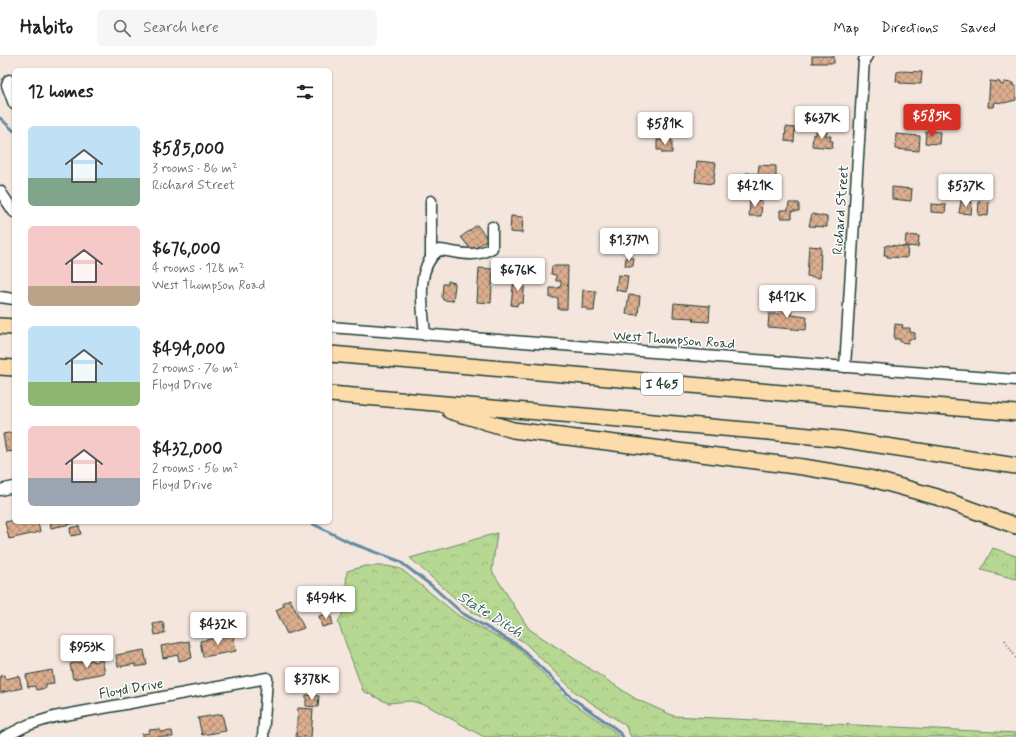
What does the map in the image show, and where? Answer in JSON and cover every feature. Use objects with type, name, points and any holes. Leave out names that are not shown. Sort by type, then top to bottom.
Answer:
[{"type":"highway","points":[[0,326],[12,327]]},
{"type":"highway","name":"I 465","points":[[332,354],[994,411],[1016,419]]},
{"type":"highway","points":[[0,367],[12,368]]},
{"type":"highway","points":[[332,394],[840,439],[1016,466]]},
{"type":"highway","points":[[419,402],[513,430],[804,467],[869,478],[937,497],[1016,526]]},
{"type":"highway","points":[[994,411],[1016,413]]},
{"type":"street","name":"Richard Street","points":[[845,367],[864,60],[867,56]]},
{"type":"street","points":[[9,80],[7,85],[12,99]]},
{"type":"street","points":[[0,191],[12,209]]},
{"type":"street","points":[[431,201],[431,256]]},
{"type":"street","points":[[425,335],[422,282],[426,265],[431,256],[439,250],[472,255],[482,253],[492,248],[492,227]]},
{"type":"street","points":[[0,297],[12,299]]},
{"type":"street","name":"West Thompson Road","points":[[332,327],[1016,380]]},
{"type":"street","points":[[0,490],[12,487]]},
{"type":"street","name":"Floyd Drive","points":[[4,737],[28,725],[54,717],[267,678],[263,737]]},
{"type":"path","points":[[1005,640],[1016,658]]},
{"type":"green space","points":[[497,533],[492,571],[529,629],[636,699],[674,716],[1016,733],[1016,737],[631,737],[625,725],[575,692],[524,642],[467,609],[410,558]]},
{"type":"green space","points":[[993,548],[1016,556],[1016,579],[981,570]]},
{"type":"green space","points":[[365,566],[387,566],[401,569],[459,616],[517,647],[570,701],[614,731],[619,737],[484,737],[428,706],[411,701],[388,703],[363,691],[338,622],[344,611],[347,571]]},
{"type":"building","points":[[812,56],[834,56],[834,63],[812,63]]},
{"type":"building","points":[[897,72],[922,72],[921,84],[899,83],[900,81],[896,81]]},
{"type":"building","points":[[990,81],[1000,82],[1000,84],[1004,85],[1004,82],[1013,83],[1013,86],[1016,86],[1016,100],[1004,103],[995,102],[994,107],[988,107]]},
{"type":"building","points":[[786,127],[795,128],[794,142],[785,141]]},
{"type":"building","points":[[816,131],[827,132],[826,136],[831,136],[830,141],[833,141],[832,148],[812,146],[813,134],[816,135]]},
{"type":"building","points":[[926,131],[940,132],[939,144],[925,143]]},
{"type":"building","points":[[896,134],[920,136],[919,151],[895,149]]},
{"type":"building","points":[[657,140],[672,140],[672,153],[662,153],[662,150],[657,150]]},
{"type":"building","points":[[697,161],[716,163],[713,184],[695,182]]},
{"type":"building","points":[[759,165],[776,166],[776,193],[745,191],[746,173],[758,174]]},
{"type":"building","points":[[892,187],[912,189],[911,201],[892,199]]},
{"type":"building","points":[[750,200],[762,201],[761,216],[749,216]]},
{"type":"building","points":[[961,201],[972,202],[971,214],[959,213]]},
{"type":"building","points":[[979,201],[989,202],[988,216],[978,215]]},
{"type":"building","points":[[789,203],[799,203],[799,211],[792,211],[792,218],[780,218],[780,210],[788,210]]},
{"type":"building","points":[[931,204],[946,205],[945,213],[931,212]]},
{"type":"building","points":[[812,214],[827,217],[827,227],[809,226]]},
{"type":"building","points":[[511,216],[523,217],[522,233],[510,232]]},
{"type":"building","points":[[477,225],[488,239],[472,251],[461,237]]},
{"type":"building","points":[[906,235],[919,236],[918,247],[905,246]]},
{"type":"building","points":[[809,246],[821,247],[820,278],[807,276]]},
{"type":"building","points":[[885,246],[908,247],[907,258],[887,257],[887,255],[884,255]]},
{"type":"building","points":[[626,257],[634,258],[633,266],[625,266]]},
{"type":"building","points":[[552,266],[568,266],[567,309],[558,309],[558,298],[550,298],[550,288],[559,288],[561,285],[561,281],[556,281],[556,275],[551,274]]},
{"type":"building","points":[[479,268],[493,269],[491,303],[477,302]]},
{"type":"building","points":[[618,275],[628,276],[626,292],[616,290]]},
{"type":"building","points":[[514,278],[525,279],[523,303],[517,303],[517,306],[511,305]]},
{"type":"building","points":[[448,281],[455,283],[453,301],[443,300],[442,297],[443,284],[448,284]]},
{"type":"building","points":[[583,290],[596,291],[594,311],[587,311],[587,308],[582,308]]},
{"type":"building","points":[[629,295],[640,296],[638,315],[626,314]]},
{"type":"building","points":[[674,303],[710,306],[709,322],[693,321],[694,318],[673,317]]},
{"type":"building","points":[[780,303],[792,304],[791,315],[807,317],[806,330],[768,327],[769,314],[779,314]]},
{"type":"building","points":[[895,324],[903,325],[902,328],[910,328],[910,332],[915,333],[915,339],[909,339],[908,343],[900,342],[900,339],[894,339]]},
{"type":"building","points":[[12,432],[12,451],[6,452],[3,434]]},
{"type":"building","points":[[12,520],[12,524],[38,524],[40,532],[9,539],[5,522]]},
{"type":"building","points":[[50,524],[71,524],[51,528]]},
{"type":"building","points":[[79,526],[81,534],[71,536],[70,528]]},
{"type":"building","points":[[290,599],[304,628],[287,634],[276,610],[284,606],[283,602]]},
{"type":"building","points":[[330,613],[333,624],[322,627],[319,616]]},
{"type":"building","points":[[163,622],[165,633],[155,635],[153,624]]},
{"type":"building","points":[[233,635],[236,651],[203,657],[200,641]]},
{"type":"building","points":[[189,641],[192,658],[179,661],[178,655],[163,658],[161,646]]},
{"type":"building","points":[[144,650],[147,665],[135,667],[135,664],[118,667],[116,655]]},
{"type":"building","points":[[93,660],[93,662],[102,660],[105,673],[73,679],[70,664]]},
{"type":"building","points":[[52,670],[54,683],[46,684],[46,688],[36,690],[35,686],[28,687],[26,675]]},
{"type":"building","points":[[4,675],[5,679],[19,676],[22,688],[0,693],[0,676]]},
{"type":"building","points":[[306,695],[319,696],[318,707],[306,706]]},
{"type":"building","points":[[298,708],[313,709],[311,737],[296,737]]},
{"type":"building","points":[[222,714],[226,731],[202,735],[198,718]]},
{"type":"building","points":[[160,729],[160,732],[172,731],[173,737],[142,737],[142,734],[149,733],[149,730]]},
{"type":"waterway","name":"State Ditch","points":[[0,118],[12,129]]},
{"type":"waterway","name":"State Ditch","points":[[313,524],[351,543],[399,561],[432,586],[462,613],[519,646],[572,698],[616,729],[623,737]]}]
